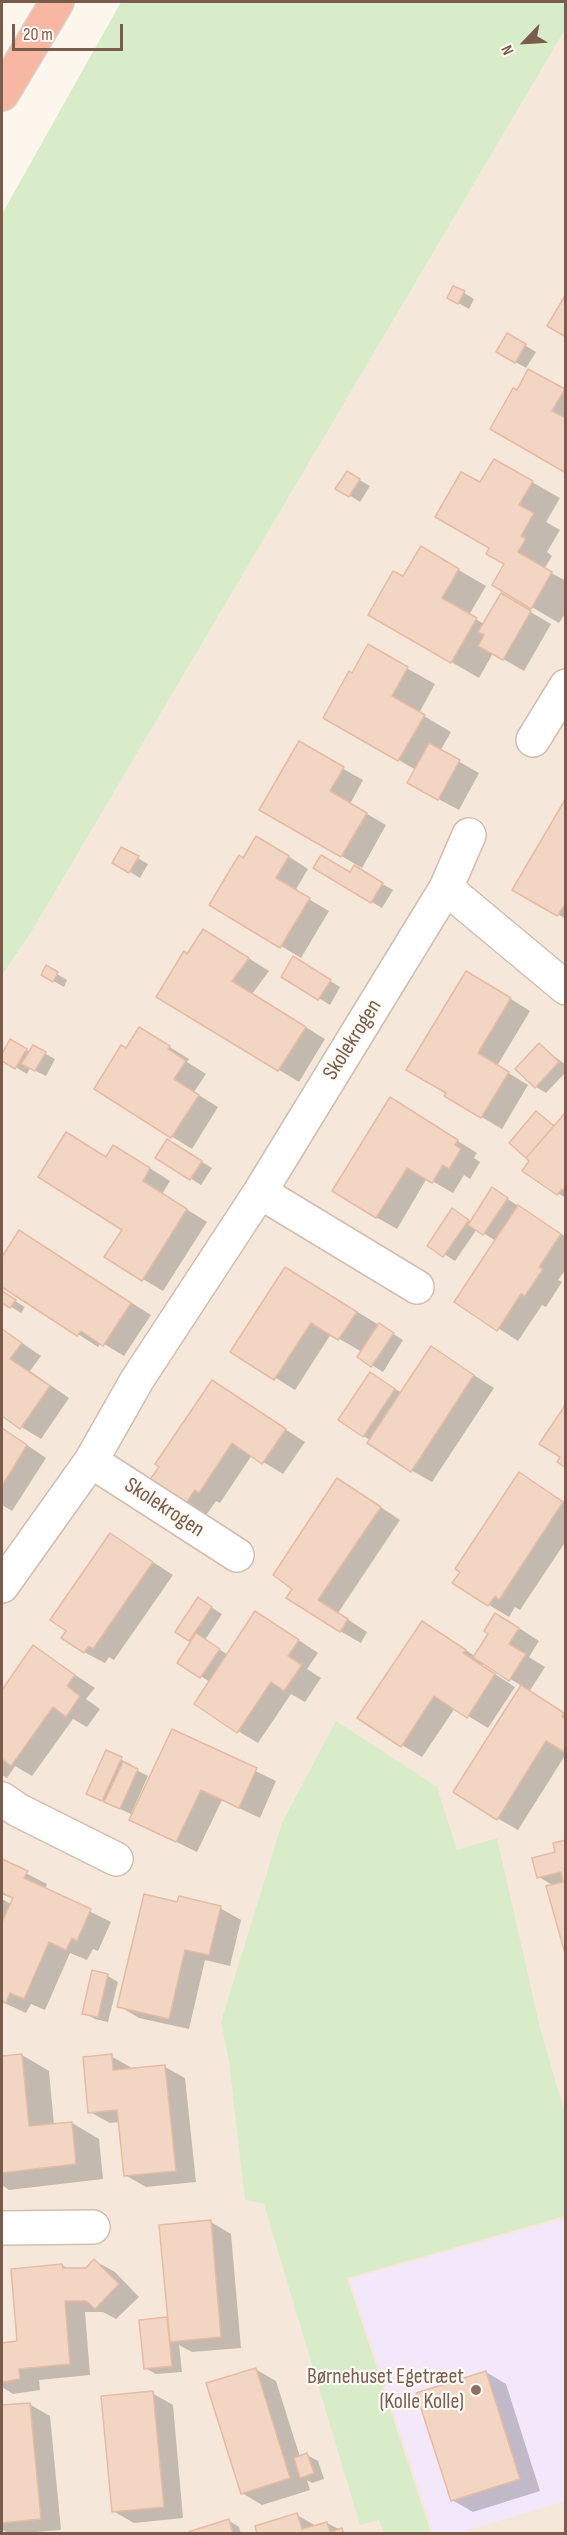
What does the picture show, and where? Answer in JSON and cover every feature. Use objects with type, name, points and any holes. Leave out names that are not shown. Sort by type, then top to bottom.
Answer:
[{"type":"highway","points":[[2,94],[57,2]]},
{"type":"street","points":[[533,740],[562,701]]},
{"type":"street","name":"Skolekrogen","points":[[2,1586],[91,1461],[137,1380],[260,1192],[446,888],[469,835]]},
{"type":"street","points":[[446,888],[566,988]]},
{"type":"street","points":[[260,1192],[417,1287]]},
{"type":"street","name":"Skolekrogen","points":[[91,1461],[237,1555]]},
{"type":"street","points":[[2,1799],[18,1810],[116,1859]]},
{"type":"street","points":[[2,2228],[93,2227]]},
{"type":"shaded area","points":[[565,30],[565,2533],[2,2534],[2,977],[32,931]]},
{"type":"shaded area","name":"Børnehuset Egetræet (Kolle Kolle)","points":[[565,2219],[565,2501],[458,2533],[434,2533],[350,2279]]},
{"type":"green space","points":[[121,2],[565,2],[565,30],[32,931],[2,976],[2,214]]},
{"type":"green space","points":[[336,1721],[437,1787],[457,1850],[497,1838],[540,2028],[565,2114],[565,2216],[347,2278],[431,2533],[384,2533],[379,2520],[360,2525],[264,2204],[245,2200],[229,2061],[221,2022],[282,1823]]},
{"type":"building","points":[[453,286],[465,291],[458,304],[447,298]]},
{"type":"building","points":[[566,294],[566,337],[547,326]]},
{"type":"building","points":[[507,333],[526,344],[515,363],[496,352]]},
{"type":"building","points":[[528,369],[565,389],[552,411],[566,418],[566,473],[490,429],[513,388],[517,390]]},
{"type":"building","points":[[494,459],[533,481],[519,505],[534,513],[521,536],[526,539],[518,552],[552,572],[531,609],[492,585],[504,564],[486,554],[489,548],[435,517],[461,472],[480,482]]},
{"type":"building","points":[[347,471],[360,479],[349,497],[335,489]]},
{"type":"building","points":[[421,546],[459,569],[442,598],[477,618],[451,663],[368,615],[393,571],[403,576]]},
{"type":"building","points":[[501,593],[531,611],[503,660],[478,646],[484,635],[478,632]]},
{"type":"building","points":[[368,644],[408,667],[392,696],[425,715],[398,761],[323,718],[349,671],[352,673]]},
{"type":"building","points":[[299,741],[344,767],[330,791],[367,813],[341,857],[259,810]]},
{"type":"building","points":[[429,743],[460,760],[438,800],[407,783]]},
{"type":"building","points":[[566,798],[566,903],[557,916],[512,890]]},
{"type":"building","points":[[256,836],[289,856],[276,878],[310,898],[280,948],[209,905],[239,855],[243,858]]},
{"type":"building","points":[[121,847],[139,856],[129,873],[112,863]]},
{"type":"building","points":[[321,855],[350,872],[354,865],[383,883],[371,903],[313,868]]},
{"type":"building","points":[[203,929],[249,958],[232,981],[306,1027],[278,1071],[156,997],[184,951],[187,954]]},
{"type":"building","points":[[293,956],[331,980],[318,1000],[281,977]]},
{"type":"building","points":[[46,965],[58,972],[53,982],[41,975]]},
{"type":"building","points":[[466,971],[511,998],[478,1053],[509,1072],[481,1118],[444,1096],[446,1093],[406,1070]]},
{"type":"building","points":[[139,1027],[170,1046],[168,1049],[186,1061],[174,1079],[199,1095],[171,1138],[94,1089],[121,1045],[126,1048]]},
{"type":"building","points":[[10,1039],[27,1049],[15,1069],[2,1061],[2,1054]]},
{"type":"building","points":[[539,1043],[559,1062],[535,1088],[515,1069]]},
{"type":"building","points":[[33,1045],[46,1052],[35,1071],[21,1064]]},
{"type":"building","points":[[390,1097],[458,1140],[455,1145],[461,1149],[449,1169],[443,1165],[432,1183],[407,1168],[376,1218],[332,1191]]},
{"type":"building","points":[[536,1111],[554,1126],[526,1158],[509,1143]]},
{"type":"building","points":[[566,1112],[566,1191],[562,1189],[557,1195],[522,1171],[529,1161],[526,1158]]},
{"type":"building","points":[[66,1132],[106,1157],[113,1145],[150,1168],[143,1181],[187,1209],[142,1281],[104,1257],[122,1230],[38,1177]]},
{"type":"building","points":[[167,1139],[202,1161],[190,1180],[155,1158]]},
{"type":"building","points":[[492,1187],[508,1198],[483,1235],[468,1225]]},
{"type":"building","points":[[518,1205],[561,1234],[539,1267],[543,1269],[525,1296],[521,1294],[497,1331],[454,1302]]},
{"type":"building","points":[[452,1208],[469,1220],[443,1257],[427,1246]]},
{"type":"building","points":[[19,1230],[131,1303],[103,1346],[81,1331],[77,1336],[2,1287],[2,1257]]},
{"type":"building","points":[[285,1267],[357,1312],[338,1340],[311,1323],[274,1380],[230,1352]]},
{"type":"building","points":[[2,1291],[16,1300],[10,1308],[2,1303]]},
{"type":"building","points":[[379,1323],[394,1333],[371,1367],[357,1357]]},
{"type":"building","points":[[2,1329],[22,1343],[10,1359],[50,1386],[20,1429],[2,1416]]},
{"type":"building","points":[[431,1346],[474,1375],[411,1472],[367,1443]]},
{"type":"building","points":[[370,1372],[395,1389],[363,1437],[338,1420]]},
{"type":"building","points":[[212,1380],[286,1429],[262,1464],[232,1443],[199,1493],[195,1490],[185,1505],[149,1481],[159,1467],[155,1464]]},
{"type":"building","points":[[566,1404],[566,1468],[557,1462],[560,1457],[539,1444]]},
{"type":"building","points":[[2,1428],[27,1445],[2,1486]]},
{"type":"building","points":[[519,1472],[563,1502],[499,1600],[495,1596],[488,1606],[452,1583],[460,1572],[455,1569]]},
{"type":"building","points":[[337,1478],[381,1507],[318,1600],[348,1619],[340,1632],[286,1598],[292,1589],[273,1575]]},
{"type":"building","points":[[110,1533],[153,1562],[93,1649],[89,1646],[84,1653],[61,1638],[66,1631],[50,1620]]},
{"type":"building","points":[[198,1597],[212,1607],[189,1641],[175,1632]]},
{"type":"building","points":[[255,1611],[299,1640],[288,1656],[302,1665],[284,1691],[271,1682],[237,1733],[194,1704]]},
{"type":"building","points":[[495,1613],[519,1628],[509,1644],[526,1654],[509,1681],[473,1657],[488,1634],[484,1631]]},
{"type":"building","points":[[422,1621],[466,1650],[463,1653],[495,1674],[467,1718],[434,1696],[401,1747],[357,1718]]},
{"type":"building","points":[[196,1633],[220,1649],[200,1678],[177,1663]]},
{"type":"building","points":[[33,1645],[75,1675],[67,1686],[80,1696],[66,1717],[53,1707],[11,1766],[2,1759],[2,1690]]},
{"type":"building","points":[[521,1685],[564,1713],[562,1717],[566,1719],[566,1753],[546,1741],[497,1820],[453,1792]]},
{"type":"building","points":[[172,1729],[257,1768],[239,1808],[201,1790],[176,1842],[129,1820]]},
{"type":"building","points":[[106,1750],[122,1757],[102,1801],[86,1794]]},
{"type":"building","points":[[123,1762],[138,1769],[120,1809],[104,1802]]},
{"type":"building","points":[[566,1840],[566,1957],[546,1886],[563,1882],[561,1872],[537,1878],[532,1858],[555,1852],[553,1843]]},
{"type":"building","points":[[2,1859],[28,1871],[24,1878],[91,1909],[77,1941],[72,1938],[66,1950],[49,1942],[24,1999],[10,1993],[6,2003],[2,2001],[2,1922],[13,1898],[2,1893]]},
{"type":"building","points":[[144,1894],[177,1902],[179,1896],[221,1906],[209,1955],[185,1950],[169,2019],[117,2007]]},
{"type":"building","points":[[92,1970],[108,1974],[98,2017],[82,2014]]},
{"type":"building","points":[[22,2054],[29,2126],[72,2122],[76,2164],[2,2173],[2,2056]]},
{"type":"building","points":[[112,2054],[113,2070],[165,2065],[176,2171],[124,2176],[117,2110],[88,2113],[83,2057]]},
{"type":"building","points":[[211,2220],[221,2337],[170,2342],[159,2225]]},
{"type":"building","points":[[94,2259],[119,2284],[95,2309],[86,2301],[65,2301],[70,2364],[19,2369],[20,2379],[2,2382],[2,2343],[17,2341],[11,2269],[62,2264],[63,2268],[86,2268]]},
{"type":"building","points":[[167,2317],[172,2366],[144,2369],[139,2320]]},
{"type":"building","points":[[256,2368],[290,2478],[241,2494],[206,2383]]},
{"type":"building","points":[[486,2371],[520,2479],[451,2501],[416,2393]]},
{"type":"building","points":[[153,2391],[164,2507],[112,2512],[101,2396]]},
{"type":"building","points":[[30,2403],[41,2519],[2,2523],[2,2405]]},
{"type":"building","points":[[307,2453],[314,2473],[300,2478],[294,2458]]},
{"type":"building","points":[[297,2513],[302,2529],[327,2522],[330,2532],[342,2528],[344,2534],[257,2534],[255,2526]]},
{"type":"building","points":[[229,2519],[233,2534],[188,2534],[188,2532]]},
{"type":"place","name":"Børnehuset Egetræet (Kolle Kolle)","points":[[476,2390]]}]
